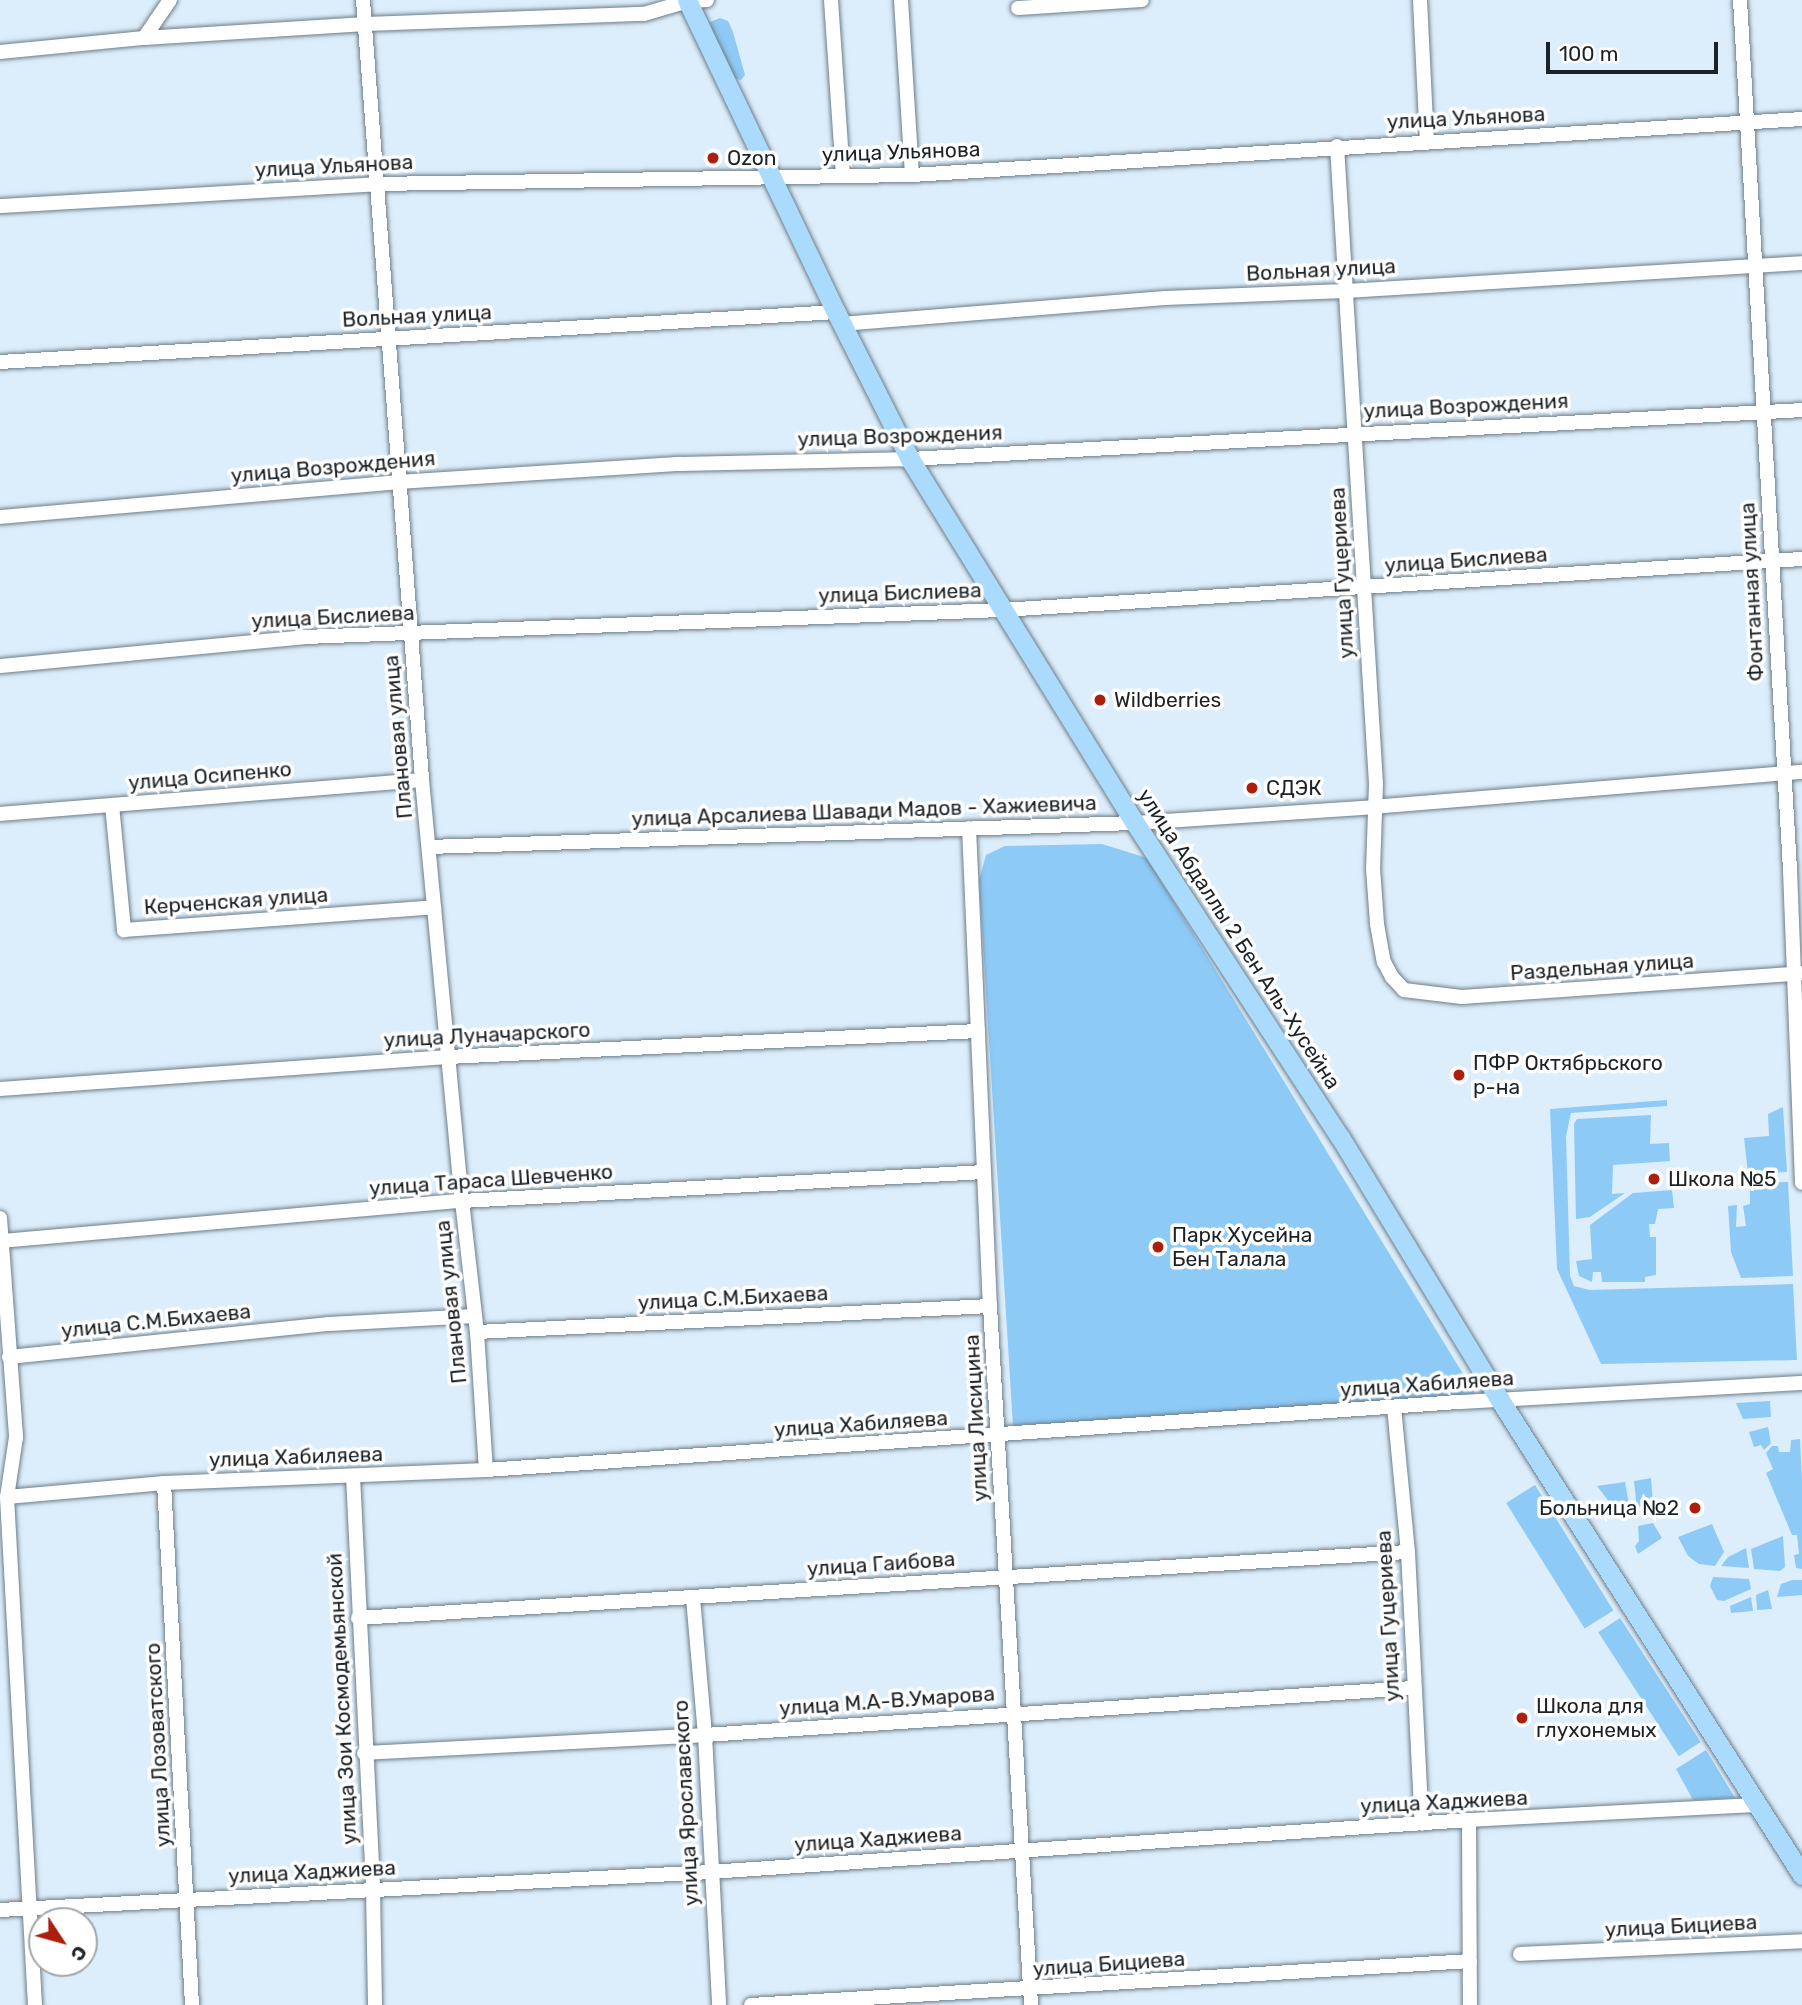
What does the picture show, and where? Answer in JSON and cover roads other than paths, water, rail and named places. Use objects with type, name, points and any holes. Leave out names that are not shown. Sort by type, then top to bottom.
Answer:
[{"type":"main road","name":"улица Абдаллы 2 Бен Аль-Хусейна","points":[[688,0],[838,318],[910,459],[1135,823],[1340,1137],[1500,1400],[1802,1875]]},
{"type":"street","points":[[145,38],[170,0]]},
{"type":"street","name":"Плановая улица","points":[[363,0],[422,780],[461,1201],[477,1332],[486,1470]]},
{"type":"street","points":[[0,52],[145,38],[366,24],[644,14],[688,0],[707,0]]},
{"type":"street","points":[[831,0],[843,176]]},
{"type":"street","points":[[901,0],[912,175]]},
{"type":"street","points":[[1018,8],[1142,0]]},
{"type":"street","points":[[1420,0],[1427,142]]},
{"type":"street","name":"Фонтанная улица","points":[[1740,0],[1783,774],[1798,974],[1802,1183]]},
{"type":"street","name":"улица Ульянова","points":[[0,206],[378,184],[912,175],[1337,146],[1802,119]]},
{"type":"street","name":"улица Гуцериева","points":[[1337,146],[1376,783],[1373,807],[1377,924],[1384,962],[1392,977],[1404,990]]},
{"type":"street","name":"Вольная улица","points":[[0,362],[388,339],[1345,291],[1802,263]]},
{"type":"street","name":"улица Возрождения","points":[[0,517],[398,481],[680,464],[910,459],[1356,432],[1802,411]]},
{"type":"street","name":"улица Бислиева","points":[[0,666],[305,637],[1002,610],[1802,559]]},
{"type":"street","name":"улица Арсалиева Шавади Мадов - Хажиевича","points":[[429,847],[1135,823],[1373,807],[1802,772]]},
{"type":"street","name":"улица Осипенко","points":[[0,814],[422,780]]},
{"type":"street","name":"Керченская улица","points":[[112,805],[124,930],[434,907]]},
{"type":"street","name":"улица Лисицина","points":[[970,828],[990,1307],[1030,1997]]},
{"type":"street","name":"Раздельная улица","points":[[1404,990],[1462,997],[1798,974]]},
{"type":"street","name":"улица Луначарского","points":[[0,1089],[448,1057],[978,1031]]},
{"type":"street","name":"улица Тараса Шевченко","points":[[1,1241],[461,1201],[984,1172]]},
{"type":"street","points":[[0,1218],[9,1357],[5,1375],[16,1437],[7,1497],[29,1907]]},
{"type":"street","name":"улица С.М.Бихаева","points":[[477,1332],[990,1307]]},
{"type":"street","name":"улица С.М.Бихаева","points":[[9,1357],[329,1324],[475,1317]]},
{"type":"street","name":"улица Хабиляева","points":[[7,1497],[164,1483],[486,1470],[1394,1407],[1802,1383]]},
{"type":"street","name":"улица Гуцериева","points":[[1394,1407],[1408,1552],[1422,1824]]},
{"type":"street","name":"улица Зои Космодемьянской","points":[[353,1476],[364,1753],[373,1889],[375,2005]]},
{"type":"street","name":"улица Лозоватского","points":[[164,1483],[189,1901],[192,2005]]},
{"type":"street","name":"улица Гаибова","points":[[358,1618],[1408,1552]]},
{"type":"street","name":"улица Ярославского","points":[[693,1598],[705,1735],[710,1872],[719,2005]]},
{"type":"street","name":"улица М.А-В.Умарова","points":[[364,1753],[705,1735],[1413,1688]]},
{"type":"street","name":"улица Хаджиева","points":[[69,1907],[710,1872],[1468,1820],[1758,1805]]},
{"type":"street","points":[[1468,1820],[1470,2005]]},
{"type":"street","name":"улица Хаджиева","points":[[0,1910],[28,1909]]},
{"type":"street","name":"улица Бициева","points":[[1521,1954],[1802,1941]]},
{"type":"street","name":"улица Бициева","points":[[751,2005],[1030,1997],[1470,1961]]},
{"type":"street","points":[[33,1977],[34,2005]]},
{"type":"place","name":"Ozon","points":[[713,158]]},
{"type":"place","name":"Wildberries","points":[[1100,700]]},
{"type":"place","name":"СДЭК","points":[[1252,788]]},
{"type":"place","name":"ПФР Октябрьского р-на","points":[[1459,1075]]},
{"type":"place","name":"Школа №5","points":[[1654,1179]]},
{"type":"place","name":"Парк Хусейна Бен Талала","points":[[1158,1247]]},
{"type":"place","name":"Больница №2","points":[[1695,1508]]},
{"type":"place","name":"Школа для глухонемых","points":[[1522,1718]]}]
